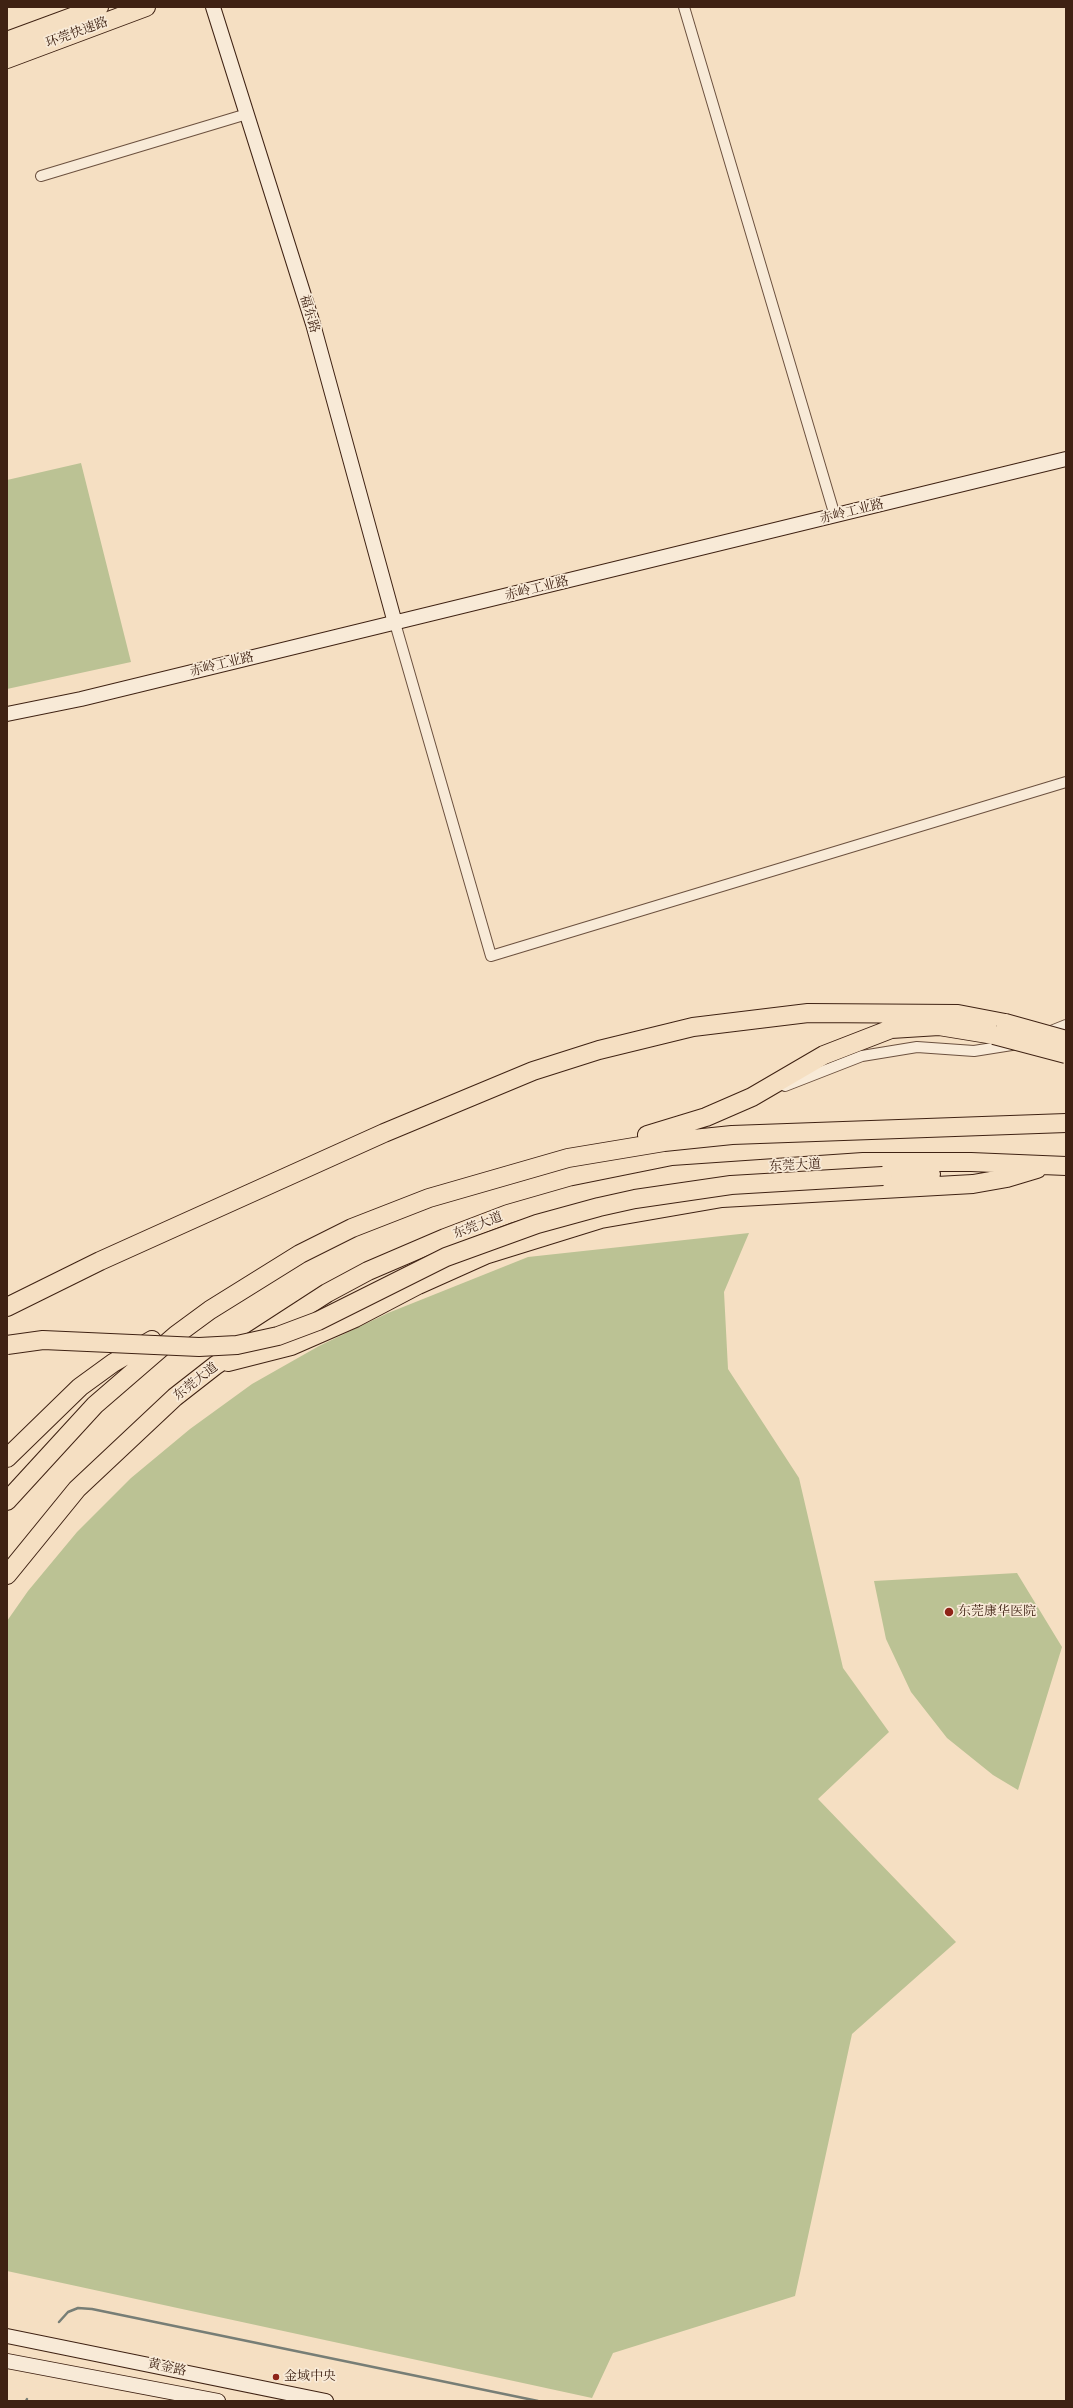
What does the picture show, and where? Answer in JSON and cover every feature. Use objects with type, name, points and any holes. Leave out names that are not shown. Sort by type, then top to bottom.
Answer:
[{"type":"highway","name":"环莞快速路","points":[[7,41],[99,7]]},
{"type":"highway","name":"环莞快速路","points":[[7,59],[146,7]]},
{"type":"highway","points":[[869,1012],[939,1026]]},
{"type":"highway","points":[[7,1307],[100,1262],[377,1136],[533,1071],[598,1050],[693,1027],[808,1013],[869,1012],[958,1014],[1066,1054]]},
{"type":"highway","points":[[7,1501],[95,1405],[171,1340],[204,1314],[260,1277],[352,1228],[436,1196],[706,1117],[752,1097],[824,1055],[891,1029],[939,1026],[999,1029],[1066,1040]]},
{"type":"highway","points":[[568,1158],[664,1142],[732,1135],[1066,1123]]},
{"type":"highway","name":"东莞大道","points":[[7,1575],[77,1490],[175,1397],[216,1365],[278,1323],[368,1270],[508,1214],[574,1195],[673,1175],[863,1162],[971,1162],[1066,1166]]},
{"type":"highway","points":[[7,1345],[43,1340],[199,1347],[237,1345],[278,1336],[318,1321],[446,1257],[537,1224],[634,1199],[731,1185],[1046,1166]]},
{"type":"highway","points":[[216,1365],[291,1346],[485,1255],[601,1219],[722,1198],[973,1184],[1006,1178],[1046,1166]]},
{"type":"highway","points":[[7,1458],[80,1387],[113,1363],[169,1330],[204,1314]]},
{"type":"street","name":"福东路","points":[[213,7],[313,324],[395,623]]},
{"type":"street","points":[[684,7],[835,516]]},
{"type":"street","points":[[41,176],[247,114]]},
{"type":"street","name":"赤岭工业路","points":[[7,714],[55,705],[1066,459]]},
{"type":"street","points":[[395,623],[491,956],[1066,782]]},
{"type":"street","points":[[752,1097],[862,1056],[917,1047],[974,1051],[1014,1046],[1066,1025]]},
{"type":"street","name":"黄金路","points":[[7,2336],[326,2401]]},
{"type":"street","name":"黄金路","points":[[7,2361],[218,2401]]},
{"type":"green space","points":[[81,463],[131,662],[7,689],[7,480]]},
{"type":"green space","points":[[749,1233],[724,1292],[728,1369],[799,1478],[843,1668],[889,1732],[818,1799],[956,1942],[852,2034],[795,2296],[613,2353],[592,2398],[7,2271],[7,1621],[28,1591],[77,1532],[131,1478],[190,1429],[252,1384],[319,1346],[388,1313],[528,1257]]},
{"type":"green space","points":[[1017,1573],[1062,1647],[1018,1790],[993,1775],[947,1738],[911,1692],[886,1639],[874,1581]]},
{"type":"waterway","points":[[59,2322],[68,2312],[78,2308],[92,2309],[538,2401]]},
{"type":"place","name":"东莞康华医院","points":[[949,1612]]},
{"type":"place","name":"金域中央","points":[[276,2377]]}]
